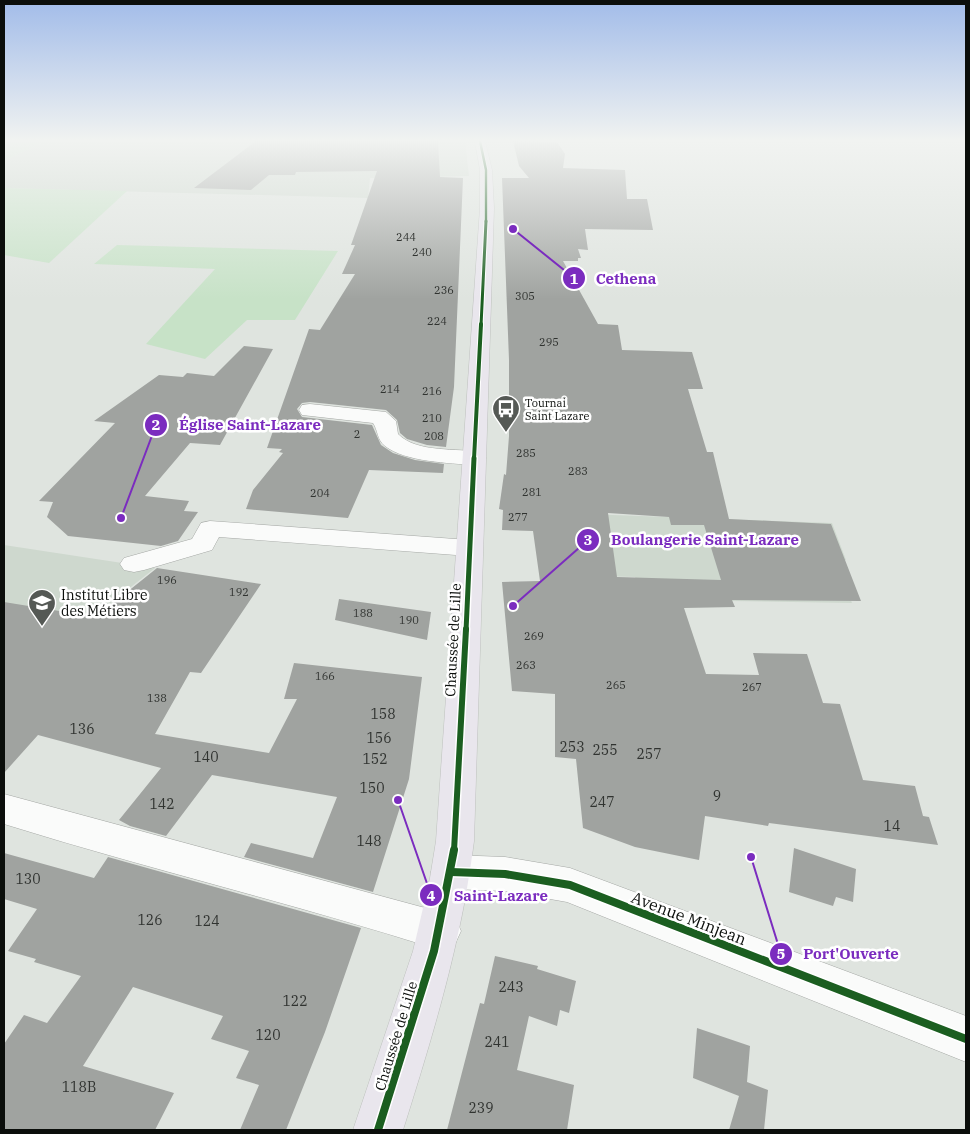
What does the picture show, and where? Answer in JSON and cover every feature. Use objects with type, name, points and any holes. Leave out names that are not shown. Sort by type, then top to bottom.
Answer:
[{"type":"main road","name":"Chaussée de Lille","points":[[378,1130],[440,931],[451,872],[487,194]]},
{"type":"street","points":[[310,410],[378,418],[385,421],[388,436],[397,446],[474,458]]},
{"type":"street","points":[[134,564],[203,544],[210,529],[469,548]]},
{"type":"street","points":[[4,810],[67,829],[385,913],[440,931]]},
{"type":"street","name":"Avenue Minjean","points":[[451,872],[505,874],[570,885],[966,1039]]},
{"type":"shaded area","points":[[219,194],[368,194],[368,198]]},
{"type":"shaded area","points":[[558,513],[832,523],[846,560],[836,561],[852,603],[730,601],[642,596],[635,577],[557,575]]},
{"type":"shaded area","name":"Institut Libre des Métiers","points":[[4,545],[155,568],[4,687]]},
{"type":"green space","points":[[4,194],[124,194],[49,263],[4,255]]},
{"type":"green space","points":[[117,245],[338,251],[295,320],[247,320],[205,359],[146,344],[215,269],[94,264]]},
{"type":"building","points":[[369,194],[462,194],[454,387],[446,447],[427,445],[407,439],[400,433],[397,420],[386,410],[310,402],[302,403],[297,409],[302,417],[372,425],[381,445],[393,453],[415,460],[444,464],[443,473],[369,470],[348,518],[246,509],[253,490],[283,453],[279,452],[282,449],[267,448],[309,329],[320,330],[355,274],[342,274],[355,245],[351,245]]},
{"type":"building","points":[[503,194],[627,194],[627,199],[647,199],[653,230],[585,229],[588,250],[578,249],[581,258],[578,258],[578,261],[563,261],[598,324],[618,325],[622,350],[692,352],[703,389],[688,389],[707,452],[713,452],[729,519],[831,524],[861,601],[732,600],[735,607],[684,608],[706,674],[759,675],[753,653],[807,654],[823,703],[840,704],[863,780],[915,786],[923,816],[929,817],[938,845],[769,823],[768,826],[705,816],[699,860],[635,847],[583,828],[576,759],[555,757],[555,694],[512,691],[502,582],[540,581],[533,531],[502,530],[503,510],[499,509],[504,474],[506,475],[509,436],[509,360]],"holes":[[[608,513],[669,517],[671,525],[704,525],[721,580],[617,577]]]},
{"type":"building","points":[[244,346],[273,349],[220,445],[190,443],[145,496],[189,501],[184,511],[198,512],[178,541],[161,546],[68,536],[47,517],[53,502],[39,501],[115,423],[94,421],[159,375],[183,377],[187,373],[214,376]]},
{"type":"building","points":[[157,568],[261,584],[201,673],[190,672],[155,734],[269,753],[297,699],[284,699],[294,663],[422,677],[409,779],[373,892],[244,857],[251,843],[313,858],[337,797],[212,775],[166,836],[130,826],[119,820],[161,768],[38,735],[4,773],[4,602],[96,617]]},
{"type":"building","points":[[339,599],[431,612],[427,640],[335,620]]},
{"type":"building","points":[[794,848],[856,869],[853,902],[836,897],[833,906],[789,892]]},
{"type":"building","points":[[4,853],[94,878],[108,857],[361,928],[325,1032],[286,1130],[240,1130],[259,1085],[236,1078],[249,1051],[211,1039],[223,1016],[133,987],[83,1066],[174,1093],[155,1130],[4,1130],[4,1044],[24,1015],[47,1023],[81,976],[34,962],[36,959],[8,951],[37,909],[4,899]]},
{"type":"building","points":[[495,956],[538,966],[537,969],[576,981],[569,1013],[560,1010],[557,1026],[529,1016],[517,1070],[574,1085],[567,1130],[447,1130],[480,1003],[484,1004]]},
{"type":"building","points":[[697,1028],[750,1046],[747,1082],[768,1090],[764,1130],[729,1130],[739,1096],[693,1078]]},
{"type":"cycle path","points":[[378,1130],[434,951],[443,915],[455,841],[487,194]]},
{"type":"cycle path","points":[[451,872],[505,874],[570,885],[966,1039]]},
{"type":"place","name":"Cethena","points":[[513,229]]},
{"type":"place","name":"Tournai Saint Lazare","points":[[506,433]]},
{"type":"place","name":"Église Saint-Lazare","points":[[121,518]]},
{"type":"place","name":"Boulangerie Saint-Lazare","points":[[513,606]]},
{"type":"place","name":"Institut Libre des Métiers","points":[[42,627]]},
{"type":"place","name":"Saint-Lazare","points":[[398,800]]},
{"type":"place","name":"Port'Ouverte","points":[[751,857]]}]
